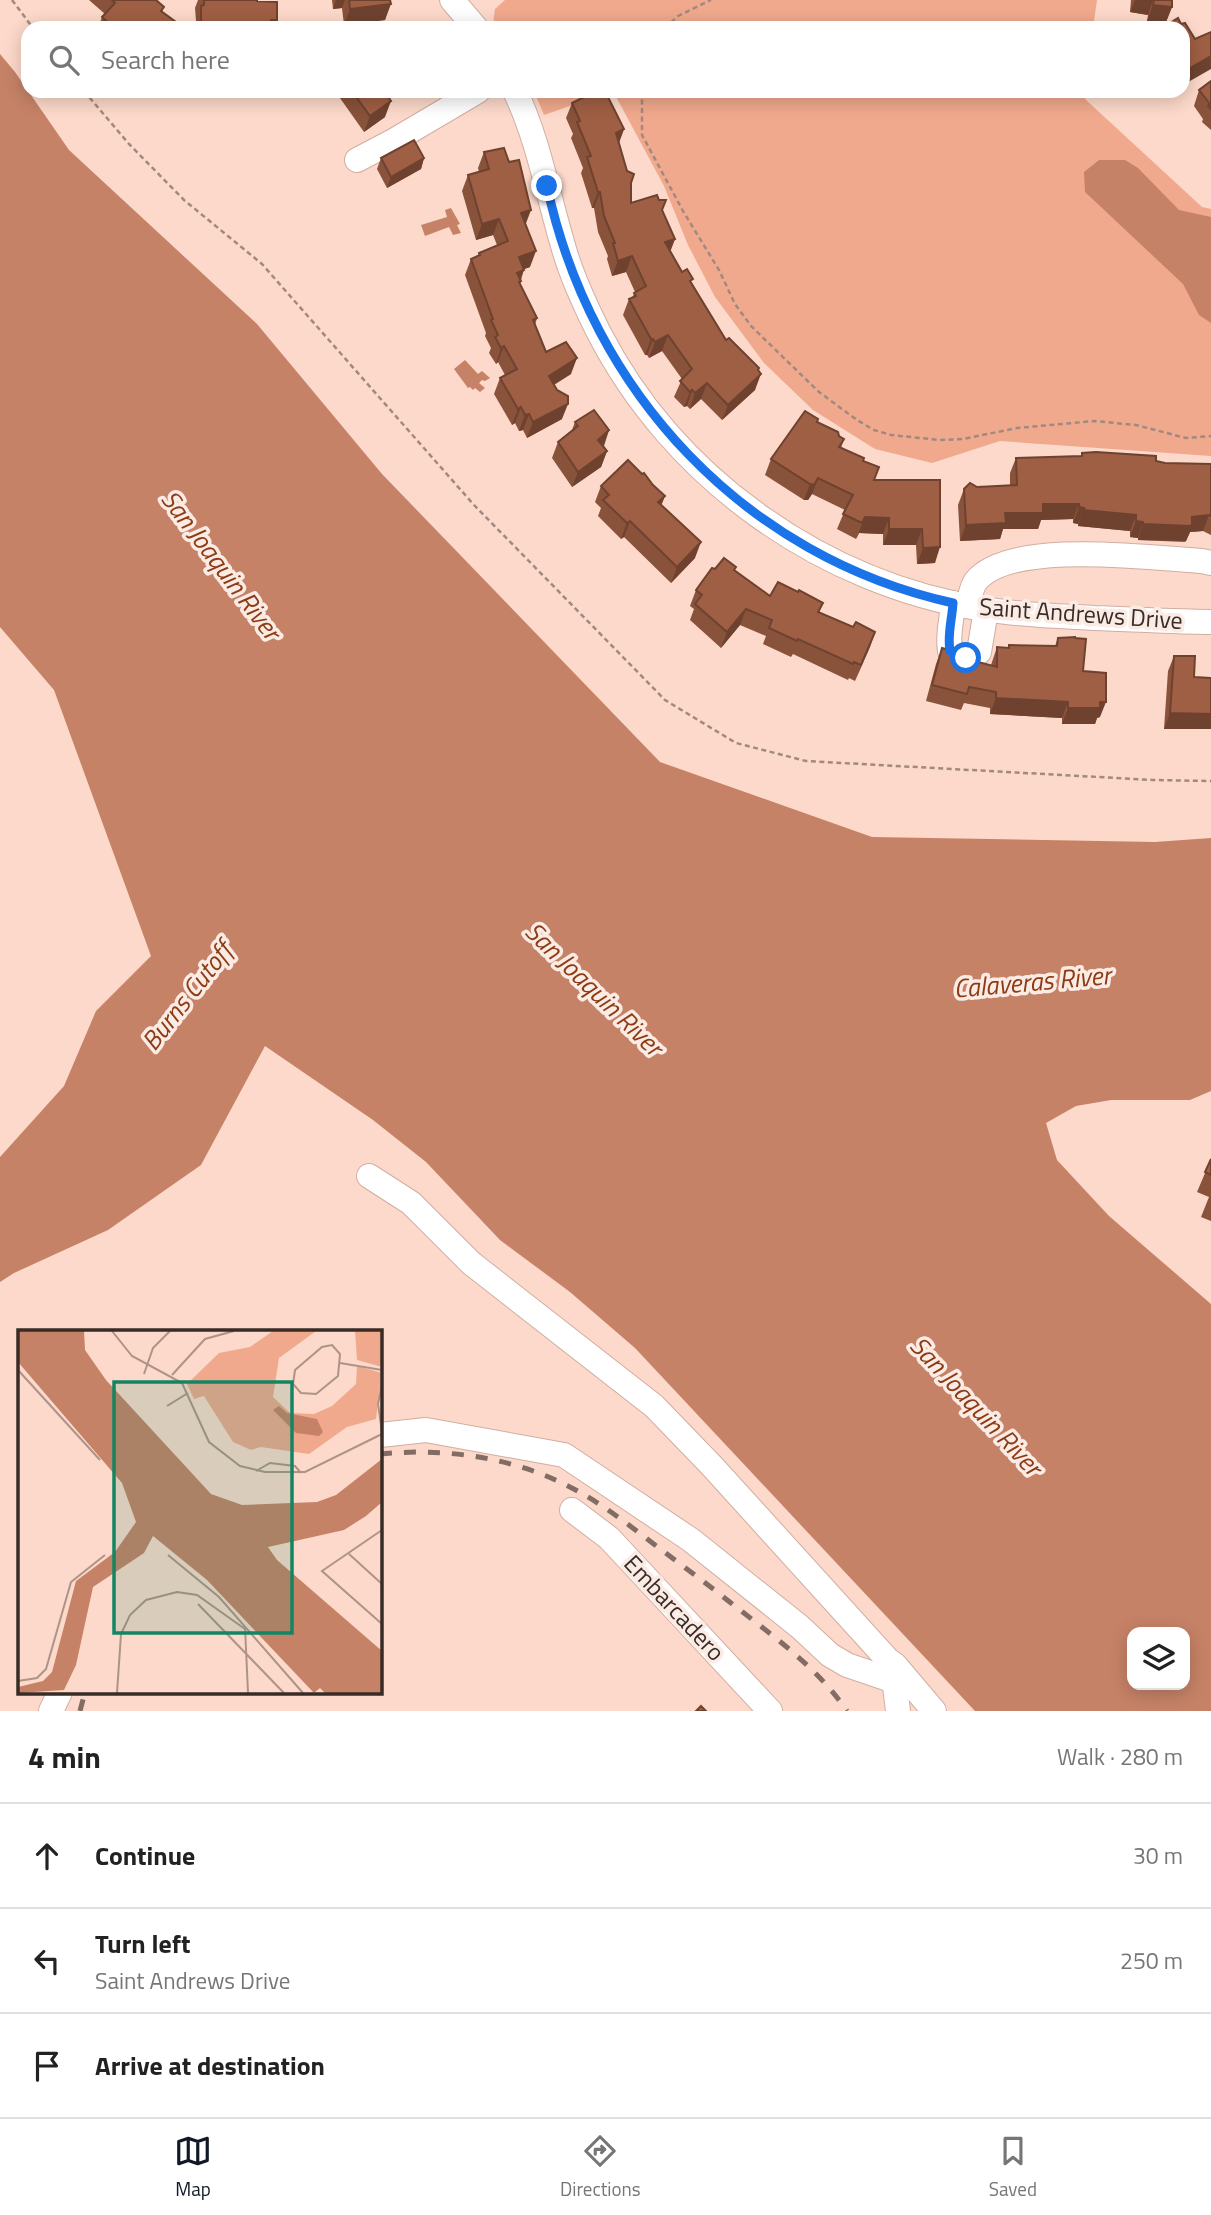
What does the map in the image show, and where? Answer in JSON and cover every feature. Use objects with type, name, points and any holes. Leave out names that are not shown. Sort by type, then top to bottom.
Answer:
[{"type":"street","points":[[452,0],[470,21]]},
{"type":"street","points":[[358,160],[466,98]]},
{"type":"street","name":"Saint Andrews Drive","points":[[518,98],[538,148],[563,246],[598,332],[649,410],[711,478],[740,502],[817,553],[902,590],[969,606],[1029,615],[1211,622]]},
{"type":"street","points":[[969,606],[974,582],[988,570],[1021,558],[1060,554],[1211,563]]},
{"type":"street","points":[[369,1176],[411,1203],[471,1263],[654,1406],[888,1660],[895,1673],[934,1711]]},
{"type":"street","points":[[382,1435],[426,1430],[564,1455],[691,1540],[800,1626],[830,1656],[847,1665],[895,1673]]},
{"type":"street","name":"Embarcadero","points":[[572,1510],[609,1538],[770,1711]]},
{"type":"street","points":[[895,1673],[898,1711]]},
{"type":"street","points":[[51,1711],[59,1694]]},
{"type":"path","points":[[12,0],[28,21]]},
{"type":"path","points":[[672,21],[711,0]]},
{"type":"path","points":[[90,98],[129,144],[184,200],[262,264],[474,505],[665,700],[736,743],[806,761],[1153,780],[1211,780]]},
{"type":"path","points":[[642,98],[642,135],[719,270],[735,304],[751,326],[819,392],[857,421],[891,435],[940,440],[963,439],[1017,428],[1095,421],[1136,425],[1186,438],[1211,436]]},
{"type":"shaded area","points":[[505,0],[1097,0],[1094,21],[493,21],[495,9]]},
{"type":"shaded area","points":[[537,98],[593,98],[544,115]]},
{"type":"shaded area","points":[[617,98],[1085,98],[1202,207],[1211,209],[1211,456],[1000,441],[932,463],[875,449],[813,410],[764,363],[715,297],[688,245],[664,186]]},
{"type":"water","points":[[0,54],[21,81],[21,98],[33,98],[69,150],[257,324],[382,474],[660,762],[872,837],[1155,842],[1211,838],[1211,1091],[1190,1100],[1111,1100],[1076,1106],[1046,1123],[1057,1160],[1109,1216],[1211,1304],[1211,1711],[975,1711],[635,1348],[570,1292],[500,1240],[426,1162],[373,1120],[265,1046],[201,1165],[108,1230],[0,1282],[0,1157],[64,1086],[96,1011],[151,956],[54,690],[0,627]]},
{"type":"water","points":[[1099,160],[1125,160],[1138,168],[1179,210],[1211,217],[1211,323],[1199,315],[1183,284],[1085,192],[1084,172]]},
{"type":"water","points":[[451,208],[460,224],[457,225],[461,233],[453,235],[449,227],[425,236],[421,225],[447,217],[445,210]]},
{"type":"water","points":[[465,360],[478,374],[482,371],[490,378],[479,383],[485,388],[480,392],[475,388],[468,388],[454,369]]},
{"type":"building","points":[[112,0],[156,0],[164,7],[161,11],[175,21],[106,21],[102,17],[115,3]]},
{"type":"building","points":[[204,0],[277,2],[277,20],[201,21],[201,6],[204,5]]},
{"type":"building","points":[[349,0],[390,0],[391,4],[350,9]]},
{"type":"building","points":[[1154,0],[1172,0],[1172,7],[1153,5]]},
{"type":"building","points":[[1190,31],[1195,39],[1211,32],[1211,56],[1190,68]]},
{"type":"building","points":[[1211,81],[1211,109],[1199,90]]},
{"type":"building","points":[[357,98],[389,98],[391,101],[370,116]]},
{"type":"building","points":[[582,98],[608,98],[624,129],[616,133],[627,171],[634,174],[631,203],[657,195],[659,200],[666,200],[662,210],[675,239],[665,242],[682,272],[687,269],[693,279],[690,281],[726,340],[729,338],[759,368],[761,374],[728,405],[707,383],[695,393],[692,390],[690,392],[680,381],[692,369],[668,335],[655,342],[651,339],[629,299],[646,286],[632,256],[618,261],[615,243],[604,216],[600,192],[587,157],[591,156],[572,103]]},
{"type":"building","points":[[414,140],[424,158],[391,177],[381,158]]},
{"type":"building","points":[[504,148],[509,162],[519,160],[531,210],[521,213],[536,251],[519,257],[524,270],[517,273],[521,281],[519,282],[537,318],[533,320],[546,352],[566,342],[577,358],[549,376],[557,390],[568,396],[568,404],[533,422],[521,407],[518,409],[500,378],[517,369],[504,346],[501,348],[495,337],[498,335],[471,259],[508,241],[499,219],[482,224],[468,175],[489,169],[484,152]]},
{"type":"building","points":[[594,410],[609,430],[598,440],[607,451],[578,472],[558,442],[578,426],[575,422]]},
{"type":"building","points":[[805,411],[818,419],[817,422],[838,432],[844,439],[839,447],[879,467],[874,480],[940,480],[940,547],[923,548],[922,529],[889,529],[889,518],[865,517],[862,523],[843,514],[853,495],[818,478],[814,485],[810,484],[771,459]]},
{"type":"building","points":[[1082,453],[1156,456],[1156,461],[1165,463],[1211,464],[1211,516],[1192,517],[1190,526],[1143,524],[1136,521],[1136,515],[1083,510],[1079,504],[1043,504],[1043,513],[1005,513],[1006,523],[966,525],[964,489],[970,483],[977,487],[1017,485],[1016,458],[1082,456]]},
{"type":"building","points":[[628,460],[665,496],[658,502],[701,542],[677,567],[630,521],[627,523],[603,500],[609,495],[601,486]]},
{"type":"building","points":[[724,558],[736,567],[734,570],[770,596],[778,582],[823,603],[818,612],[853,627],[856,622],[875,632],[861,665],[769,628],[772,620],[746,609],[727,632],[695,604],[702,595],[696,590],[712,568],[715,569]]},
{"type":"building","points":[[1058,638],[1086,639],[1083,671],[1106,673],[1106,702],[1100,702],[1100,708],[1068,708],[1068,702],[996,698],[996,692],[969,687],[967,694],[932,685],[942,648],[957,652],[957,655],[970,660],[997,667],[997,647],[1057,646]]},
{"type":"building","points":[[1174,656],[1195,656],[1194,677],[1211,678],[1211,714],[1170,713]]},
{"type":"building","points":[[1211,1159],[1211,1175],[1205,1172]]},
{"type":"railway","points":[[382,1454],[450,1453],[496,1460],[541,1474],[575,1489],[621,1519],[778,1640],[822,1680],[847,1711]]},
{"type":"railway","points":[[80,1711],[84,1694]]},
{"type":"route","points":[[547,186],[563,246],[598,332],[622,372],[678,445],[740,502],[817,553],[902,590],[953,603],[947,638],[950,651],[966,658]]},
{"type":"water label","name":"San Joaquin River","points":[[221,565]]},
{"type":"water label","name":"Calaveras River","points":[[1032,982]]},
{"type":"water label","name":"San Joaquin River","points":[[594,989]]},
{"type":"water label","name":"Burns Cutoff","points":[[187,996]]},
{"type":"water label","name":"San Joaquin River","points":[[976,1406]]}]
